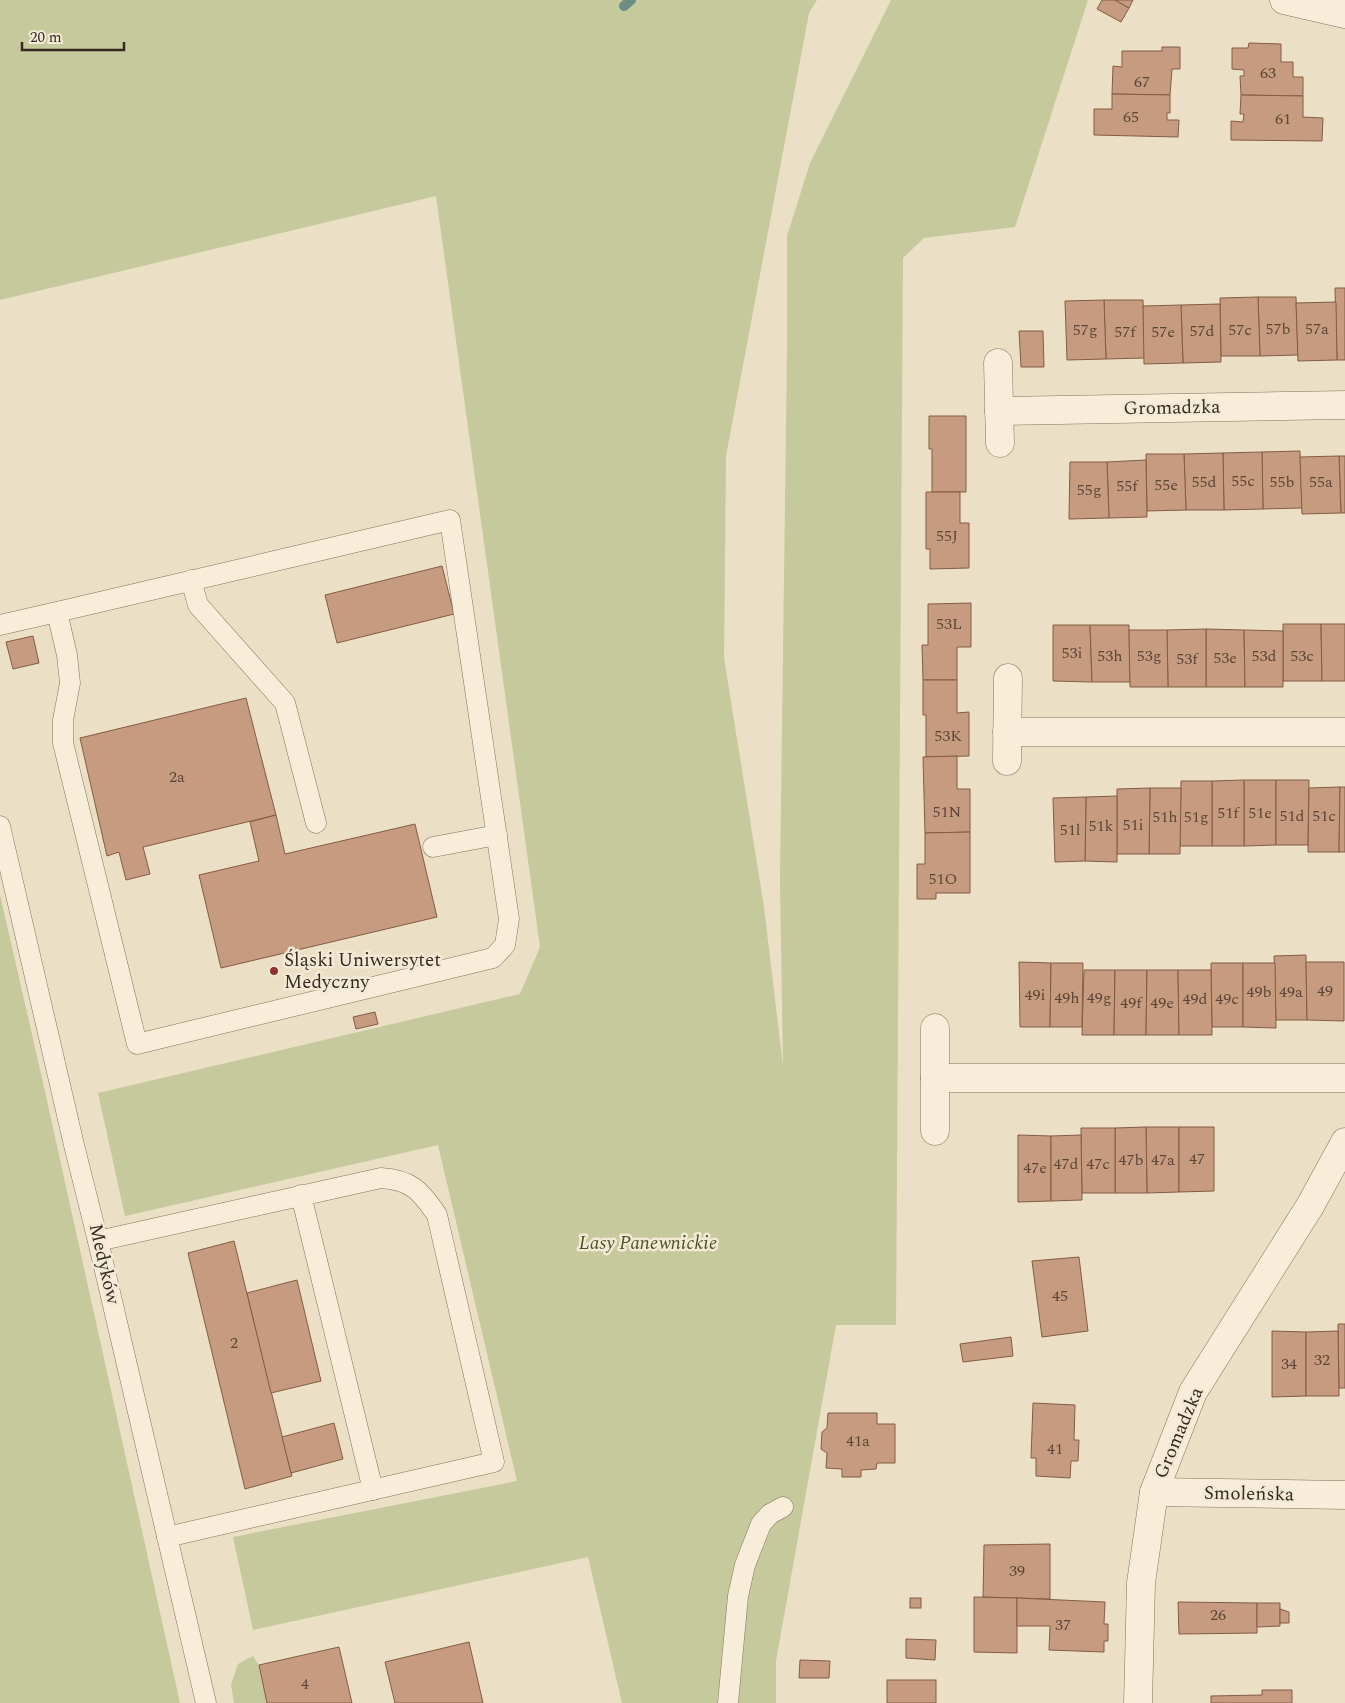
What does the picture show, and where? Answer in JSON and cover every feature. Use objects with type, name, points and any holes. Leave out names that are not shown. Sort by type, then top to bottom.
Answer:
[{"type":"street","points":[[1284,0],[1345,14]]},
{"type":"street","points":[[998,363],[1000,443]]},
{"type":"street","name":"Gromadzka","points":[[1000,411],[1345,405]]},
{"type":"street","points":[[1007,761],[1008,678]]},
{"type":"street","points":[[1007,732],[1345,732]]},
{"type":"street","points":[[935,1028],[935,1131]]},
{"type":"street","points":[[935,1078],[1345,1078]]},
{"type":"street","name":"Gromadzka","points":[[1138,1703],[1141,1583],[1154,1492],[1193,1392],[1310,1206],[1345,1142]]},
{"type":"street","name":"Smoleńska","points":[[1154,1492],[1345,1495]]},
{"type":"lane","points":[[0,625],[450,520],[509,920],[505,945],[493,958],[137,1044],[63,743],[63,720],[70,683],[67,655],[57,612]]},
{"type":"lane","points":[[192,580],[198,606],[285,702],[316,824]]},
{"type":"lane","name":"Medyków","points":[[0,826],[206,1703]]},
{"type":"lane","points":[[433,847],[496,835]]},
{"type":"lane","points":[[98,1241],[380,1178],[397,1179],[409,1184],[428,1202],[437,1215],[494,1462],[167,1537]]},
{"type":"lane","points":[[302,1195],[373,1490]]},
{"type":"lane","points":[[728,1703],[738,1596],[745,1565],[761,1524],[770,1514],[783,1506]]},
{"type":"green space","name":"Lasy Panewnickie","points":[[0,0],[817,0],[809,13],[726,456],[724,658],[764,907],[783,1066],[780,879],[787,236],[810,163],[891,0],[1088,0],[1015,227],[924,238],[903,258],[896,1325],[836,1325],[776,1661],[776,1703],[622,1703],[588,1557],[253,1630],[233,1537],[517,1481],[438,1145],[125,1216],[98,1093],[520,994],[540,947],[436,196],[0,300]]},
{"type":"green space","points":[[0,895],[44,1087],[180,1703],[0,1703]]},
{"type":"green space","points":[[253,1656],[259,1665],[267,1703],[234,1703],[231,1685],[238,1664]]},
{"type":"building","points":[[1102,0],[1115,0],[1129,8],[1121,22],[1097,9]]},
{"type":"building","points":[[1115,0],[1133,0],[1129,8]]},
{"type":"building","points":[[1249,43],[1281,44],[1281,62],[1293,62],[1293,77],[1303,77],[1303,96],[1241,95],[1240,76],[1244,76],[1244,70],[1232,69],[1232,48],[1248,48]]},
{"type":"building","points":[[1162,47],[1180,47],[1180,69],[1172,69],[1170,95],[1112,94],[1113,66],[1122,67],[1122,51],[1162,51]]},
{"type":"building","points":[[1112,94],[1170,95],[1170,113],[1167,113],[1167,120],[1179,120],[1178,137],[1094,135],[1094,109],[1112,109]]},
{"type":"building","points":[[1241,95],[1303,96],[1303,117],[1323,118],[1322,141],[1231,140],[1231,121],[1243,122],[1244,114],[1240,114]]},
{"type":"building","points":[[1335,288],[1345,288],[1345,360],[1337,360]]},
{"type":"building","points":[[1258,297],[1296,297],[1298,355],[1260,356]]},
{"type":"building","points":[[1258,297],[1260,356],[1221,356],[1220,298]]},
{"type":"building","points":[[1104,300],[1143,300],[1145,358],[1106,359]]},
{"type":"building","points":[[1104,300],[1106,359],[1067,360],[1065,301]]},
{"type":"building","points":[[1336,302],[1337,360],[1298,361],[1296,303]]},
{"type":"building","points":[[1220,304],[1221,362],[1183,363],[1181,305]]},
{"type":"building","points":[[1181,305],[1183,363],[1144,364],[1143,306]]},
{"type":"building","points":[[1019,331],[1043,331],[1044,367],[1021,367]]},
{"type":"building","points":[[929,416],[966,416],[966,492],[932,492],[932,449],[929,449]]},
{"type":"building","points":[[1300,451],[1302,508],[1263,509],[1262,452]]},
{"type":"building","points":[[1262,452],[1263,509],[1224,510],[1223,453]]},
{"type":"building","points":[[1223,453],[1224,510],[1186,510],[1184,454]]},
{"type":"building","points":[[1146,454],[1184,454],[1186,510],[1147,511]]},
{"type":"building","points":[[1339,456],[1345,456],[1345,513],[1341,513]]},
{"type":"building","points":[[1339,456],[1341,513],[1302,514],[1300,457]]},
{"type":"building","points":[[1146,460],[1147,517],[1109,518],[1107,462]]},
{"type":"building","points":[[1070,462],[1107,462],[1109,518],[1069,519]]},
{"type":"building","points":[[926,492],[960,492],[960,523],[969,523],[969,568],[930,569],[930,549],[926,549]]},
{"type":"building","points":[[442,566],[454,614],[337,643],[325,595]]},
{"type":"building","points":[[971,603],[971,647],[957,647],[957,680],[923,680],[922,645],[928,645],[928,604]]},
{"type":"building","points":[[1283,624],[1321,624],[1322,681],[1283,681]]},
{"type":"building","points":[[1321,624],[1345,624],[1345,681],[1322,681]]},
{"type":"building","points":[[1053,625],[1090,625],[1092,682],[1053,681]]},
{"type":"building","points":[[1090,625],[1129,625],[1130,682],[1092,682]]},
{"type":"building","points":[[1206,629],[1244,630],[1245,687],[1206,687]]},
{"type":"building","points":[[1206,629],[1206,687],[1168,687],[1167,630]]},
{"type":"building","points":[[1129,630],[1167,630],[1168,687],[1130,687]]},
{"type":"building","points":[[1244,630],[1283,631],[1283,687],[1245,687]]},
{"type":"building","points":[[33,636],[39,663],[13,669],[6,642]]},
{"type":"building","points":[[923,680],[957,680],[957,713],[969,712],[969,756],[926,757],[926,715],[923,715]]},
{"type":"building","points":[[246,698],[276,815],[143,847],[150,874],[126,880],[119,852],[107,856],[80,738]]},
{"type":"building","points":[[957,756],[957,789],[970,789],[970,832],[925,833],[923,757]]},
{"type":"building","points":[[1244,780],[1276,780],[1276,845],[1244,846]]},
{"type":"building","points":[[1244,780],[1244,846],[1212,846],[1212,781]]},
{"type":"building","points":[[1276,780],[1309,780],[1308,845],[1276,845]]},
{"type":"building","points":[[1181,781],[1212,781],[1212,846],[1180,846]]},
{"type":"building","points":[[1340,787],[1339,852],[1308,852],[1309,788]]},
{"type":"building","points":[[1340,787],[1345,787],[1345,852],[1339,852]]},
{"type":"building","points":[[1150,788],[1181,788],[1180,854],[1149,854]]},
{"type":"building","points":[[1150,788],[1149,854],[1117,854],[1117,789]]},
{"type":"building","points":[[1117,796],[1117,862],[1085,861],[1086,797]]},
{"type":"building","points":[[1086,797],[1085,861],[1055,862],[1053,798]]},
{"type":"building","points":[[276,815],[285,854],[415,824],[437,917],[221,968],[199,875],[259,861],[250,822]]},
{"type":"building","points":[[970,832],[970,893],[936,893],[936,899],[917,899],[917,864],[925,864],[925,833]]},
{"type":"building","points":[[1306,955],[1307,1020],[1276,1020],[1274,956]]},
{"type":"building","points":[[1019,962],[1051,963],[1050,1027],[1020,1027]]},
{"type":"building","points":[[1306,962],[1344,962],[1344,1021],[1307,1020]]},
{"type":"building","points":[[1051,963],[1083,963],[1082,1027],[1050,1027]]},
{"type":"building","points":[[1211,963],[1243,963],[1243,1027],[1212,1027]]},
{"type":"building","points":[[1243,963],[1275,963],[1276,1028],[1243,1027]]},
{"type":"building","points":[[1084,970],[1115,970],[1114,1035],[1082,1035]]},
{"type":"building","points":[[1115,970],[1147,970],[1146,1035],[1114,1035]]},
{"type":"building","points":[[1147,970],[1178,970],[1179,1035],[1146,1035]]},
{"type":"building","points":[[1178,970],[1211,970],[1212,1035],[1179,1035]]},
{"type":"building","points":[[375,1012],[378,1024],[356,1029],[353,1017]]},
{"type":"building","points":[[1146,1127],[1179,1127],[1179,1192],[1147,1193]]},
{"type":"building","points":[[1146,1127],[1147,1193],[1115,1193],[1115,1128]]},
{"type":"building","points":[[1179,1127],[1214,1127],[1214,1191],[1179,1192]]},
{"type":"building","points":[[1081,1128],[1115,1128],[1115,1193],[1082,1193]]},
{"type":"building","points":[[1018,1135],[1051,1136],[1051,1201],[1018,1202]]},
{"type":"building","points":[[1081,1135],[1082,1200],[1051,1201],[1051,1136]]},
{"type":"building","points":[[234,1241],[292,1476],[245,1489],[188,1253]]},
{"type":"building","points":[[1079,1257],[1088,1331],[1042,1337],[1032,1261]]},
{"type":"building","points":[[297,1280],[321,1381],[271,1393],[247,1293]]},
{"type":"building","points":[[1338,1324],[1345,1324],[1345,1388],[1339,1388]]},
{"type":"building","points":[[1272,1331],[1306,1332],[1306,1396],[1272,1397]]},
{"type":"building","points":[[1338,1331],[1339,1396],[1306,1396],[1306,1332]]},
{"type":"building","points":[[1011,1337],[1013,1356],[963,1362],[960,1344]]},
{"type":"building","points":[[1033,1403],[1075,1405],[1074,1440],[1079,1440],[1078,1461],[1071,1461],[1070,1478],[1036,1476],[1036,1458],[1031,1458]]},
{"type":"building","points":[[828,1413],[877,1413],[877,1424],[895,1424],[895,1463],[877,1463],[876,1469],[861,1470],[861,1477],[842,1477],[842,1469],[826,1468],[827,1453],[821,1449],[822,1432],[827,1428]]},
{"type":"building","points":[[334,1423],[343,1459],[291,1473],[282,1437]]},
{"type":"building","points":[[1050,1544],[1050,1599],[983,1597],[984,1545]]},
{"type":"building","points":[[974,1597],[1017,1598],[1017,1653],[974,1652]]},
{"type":"building","points":[[910,1598],[921,1598],[921,1608],[910,1608]]},
{"type":"building","points":[[1017,1598],[1105,1602],[1104,1624],[1108,1624],[1108,1641],[1104,1641],[1104,1652],[1049,1650],[1050,1626],[1017,1626]]},
{"type":"building","points":[[1178,1602],[1257,1603],[1257,1633],[1179,1634]]},
{"type":"building","points":[[1257,1603],[1280,1603],[1280,1626],[1257,1627]]},
{"type":"building","points":[[1280,1609],[1289,1612],[1289,1623],[1280,1623]]},
{"type":"building","points":[[906,1639],[936,1640],[935,1660],[906,1658]]},
{"type":"building","points":[[469,1642],[483,1703],[395,1703],[385,1662]]},
{"type":"building","points":[[339,1647],[352,1703],[267,1703],[259,1665]]},
{"type":"building","points":[[800,1660],[830,1661],[829,1678],[799,1678]]},
{"type":"building","points":[[887,1680],[936,1680],[936,1703],[887,1703]]},
{"type":"building","points":[[1262,1690],[1292,1690],[1292,1703],[1211,1703],[1211,1696],[1262,1695]]},
{"type":"waterway","points":[[624,6],[631,0]]},
{"type":"place","name":"Śląski Uniwersytet Medyczny","points":[[274,971]]}]
